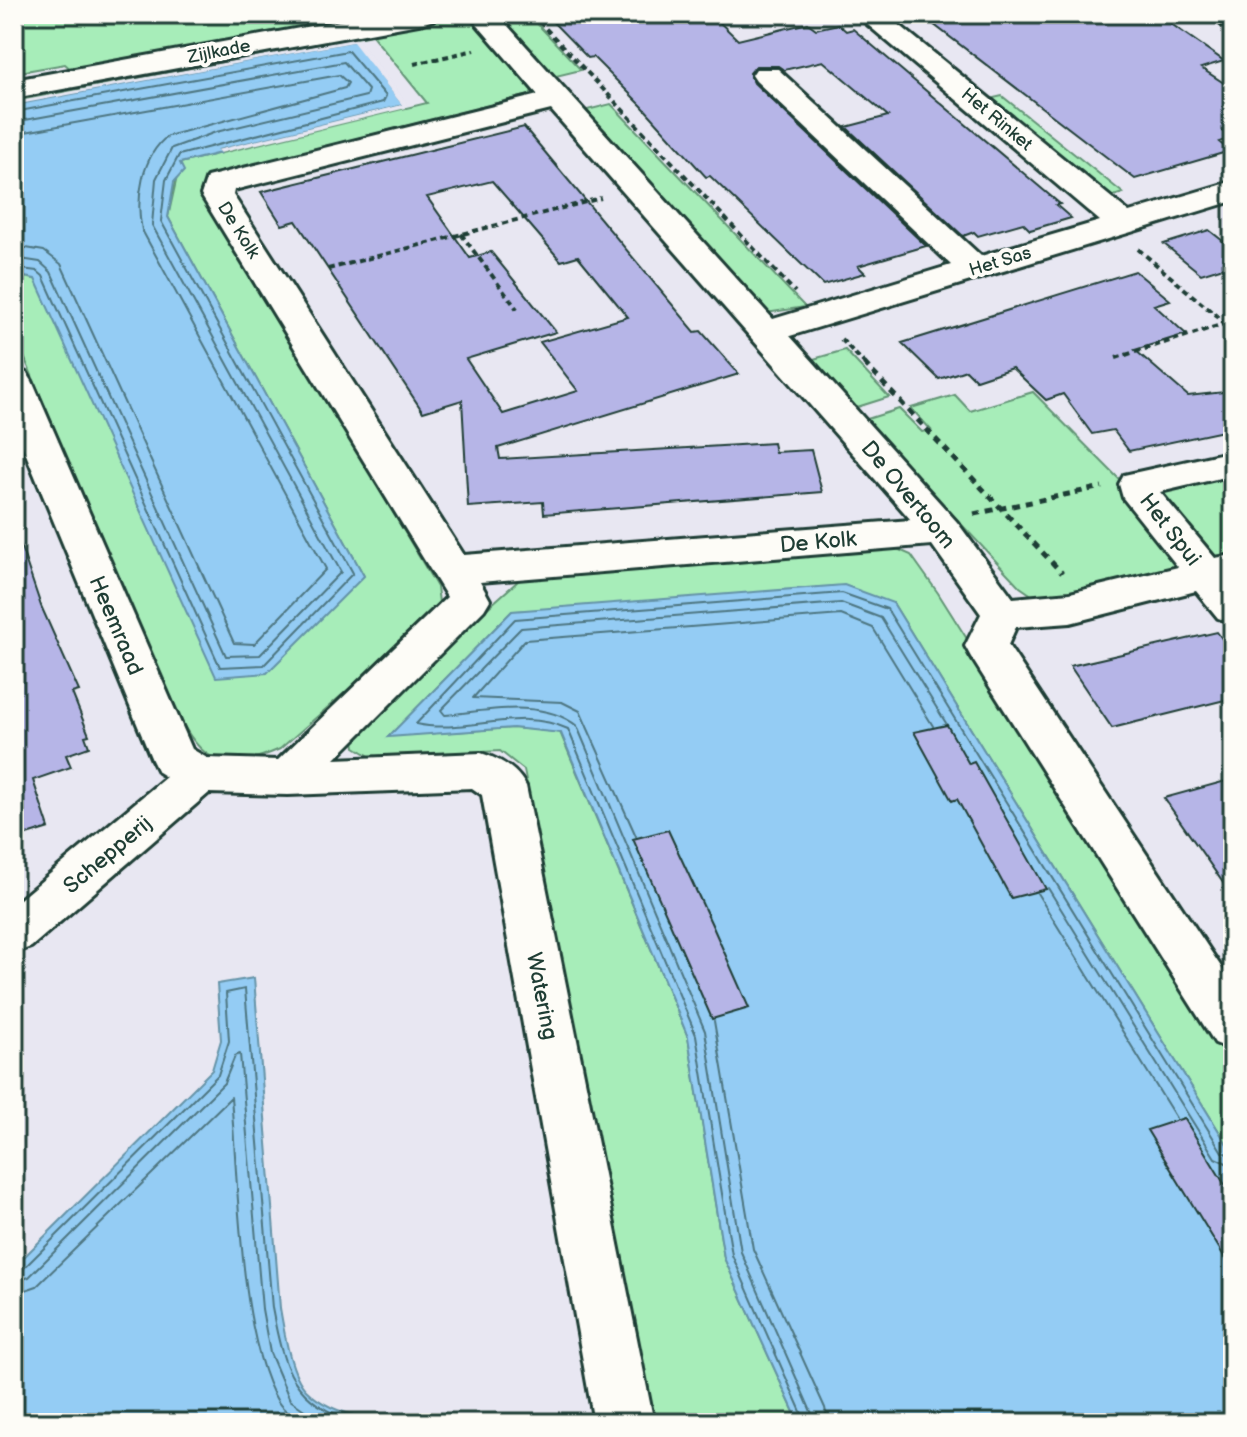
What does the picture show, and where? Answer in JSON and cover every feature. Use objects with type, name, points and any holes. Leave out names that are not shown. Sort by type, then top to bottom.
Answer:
[{"type":"street","name":"Zijlkade","points":[[14,89],[424,14]]},
{"type":"street","name":"Het Rinket","points":[[869,14],[1118,226]]},
{"type":"street","points":[[1224,14],[1233,20]]},
{"type":"street","name":"De Overtoom","points":[[483,31],[557,99],[767,332],[940,527],[1002,613]]},
{"type":"street","points":[[767,75],[975,269]]},
{"type":"street","name":"De Kolk","points":[[288,778],[469,600],[217,195],[218,184],[557,99]]},
{"type":"street","name":"Het Sas","points":[[767,332],[1233,191]]},
{"type":"street","name":"Heemraad","points":[[14,381],[174,760],[199,775]]},
{"type":"street","name":"Het Spui","points":[[1220,572],[1137,489],[1138,484],[1233,463]]},
{"type":"street","name":"De Kolk","points":[[453,570],[940,527]]},
{"type":"street","points":[[1220,572],[1233,608]]},
{"type":"street","name":"Het Spui","points":[[1002,613],[1070,608],[1220,572]]},
{"type":"street","points":[[1002,613],[986,646],[1233,1028]]},
{"type":"street","name":"Watering","points":[[288,778],[481,770],[503,786],[624,1423]]},
{"type":"street","points":[[199,775],[288,778]]},
{"type":"street","name":"Schepperij","points":[[14,933],[199,775]]},
{"type":"path","points":[[414,64],[483,31]]},
{"type":"path","points":[[328,269],[637,188]]},
{"type":"path","points":[[1118,226],[1233,330]]},
{"type":"path","points":[[461,234],[517,309]]},
{"type":"path","points":[[1116,358],[1225,323]]},
{"type":"path","points":[[940,527],[1118,484],[1138,484]]},
{"type":"green space","points":[[14,14],[350,14],[334,17],[338,22],[74,72],[65,64],[14,73]]},
{"type":"green space","points":[[457,14],[471,18],[534,86],[530,95],[218,173],[207,179],[202,188],[437,587],[439,602],[428,620],[280,749],[237,762],[221,761],[198,746],[167,696],[14,333],[14,275],[35,279],[364,576],[168,217],[180,163],[427,103],[372,35],[14,102],[14,94]]},
{"type":"green space","points":[[495,14],[528,14],[581,70],[552,77]]},
{"type":"green space","points":[[1002,96],[1123,193],[1104,199],[985,100]]},
{"type":"green space","points":[[611,104],[805,307],[766,313],[583,111]]},
{"type":"green space","points":[[845,350],[889,397],[854,408],[810,360]]},
{"type":"green space","points":[[1033,392],[1119,479],[1182,560],[1184,570],[1061,599],[1036,598],[1020,587],[864,420],[899,409],[922,432],[931,430],[911,408],[955,395],[970,411]]},
{"type":"green space","points":[[1233,469],[1233,557],[1210,562],[1155,491]]},
{"type":"green space","points":[[888,545],[911,555],[938,593],[1233,1060],[1233,1154],[893,603],[512,611],[389,736],[513,728],[560,732],[688,1037],[724,1258],[799,1423],[654,1423],[524,770],[500,751],[373,758],[355,747],[352,728],[527,573]]},
{"type":"water","points":[[354,41],[403,105],[218,150],[220,153],[180,163],[184,171],[174,182],[168,217],[364,576],[267,673],[216,677],[35,279],[14,275],[14,105]]},
{"type":"water","points":[[844,585],[893,603],[1233,1154],[1233,1423],[799,1423],[724,1258],[688,1037],[561,733],[513,728],[388,737],[512,611]]},
{"type":"water","points":[[254,978],[280,1308],[288,1351],[300,1383],[322,1402],[359,1416],[380,1420],[462,1423],[14,1423],[14,1267],[212,1070],[221,1040],[217,984]]},
{"type":"pier","points":[[356,38],[406,103],[406,108],[220,153],[217,150],[402,105],[353,42],[14,105],[14,102]]},
{"type":"building","points":[[545,14],[711,14],[738,40],[808,23],[816,29],[838,24],[846,31],[853,29],[1060,204],[1056,205],[1071,218],[1030,230],[1023,223],[978,236],[974,232],[963,236],[846,127],[888,116],[823,61],[784,70],[778,66],[756,66],[750,73],[754,83],[926,246],[858,266],[865,273],[823,285],[710,176],[706,177],[642,106]]},
{"type":"building","points":[[920,14],[1157,14],[1224,61],[1201,68],[1233,89],[1233,129],[1223,132],[1231,138],[1219,142],[1230,151],[1135,179]]},
{"type":"building","points":[[524,127],[695,332],[701,331],[739,374],[498,448],[500,459],[773,443],[775,452],[811,450],[822,492],[544,514],[543,502],[468,507],[462,400],[423,412],[296,221],[282,225],[261,192]],"holes":[[[492,181],[561,261],[578,256],[628,317],[540,342],[578,391],[503,414],[466,359],[556,332],[491,252],[470,258],[427,197]]]},
{"type":"building","points":[[1209,230],[1233,249],[1233,264],[1201,274],[1164,244]]},
{"type":"building","points":[[1135,271],[1170,300],[1154,305],[1186,334],[1135,350],[1188,396],[1233,391],[1233,429],[1129,451],[1113,430],[1092,434],[1063,394],[1046,400],[1012,368],[976,380],[966,370],[939,379],[902,343]]},
{"type":"building","points":[[19,541],[41,606],[79,691],[72,693],[89,735],[85,736],[89,747],[66,755],[71,767],[33,780],[49,828],[14,839],[14,542]]},
{"type":"building","points":[[1217,632],[1233,653],[1233,698],[1112,728],[1070,666]]},
{"type":"building","points":[[947,725],[969,764],[974,762],[1046,889],[1011,898],[957,799],[952,801],[914,732]]},
{"type":"building","points":[[1233,779],[1233,897],[1164,798]]},
{"type":"building","points":[[668,830],[749,1008],[712,1019],[633,839]]},
{"type":"building","points":[[1184,1118],[1233,1198],[1233,1271],[1147,1130]]}]
